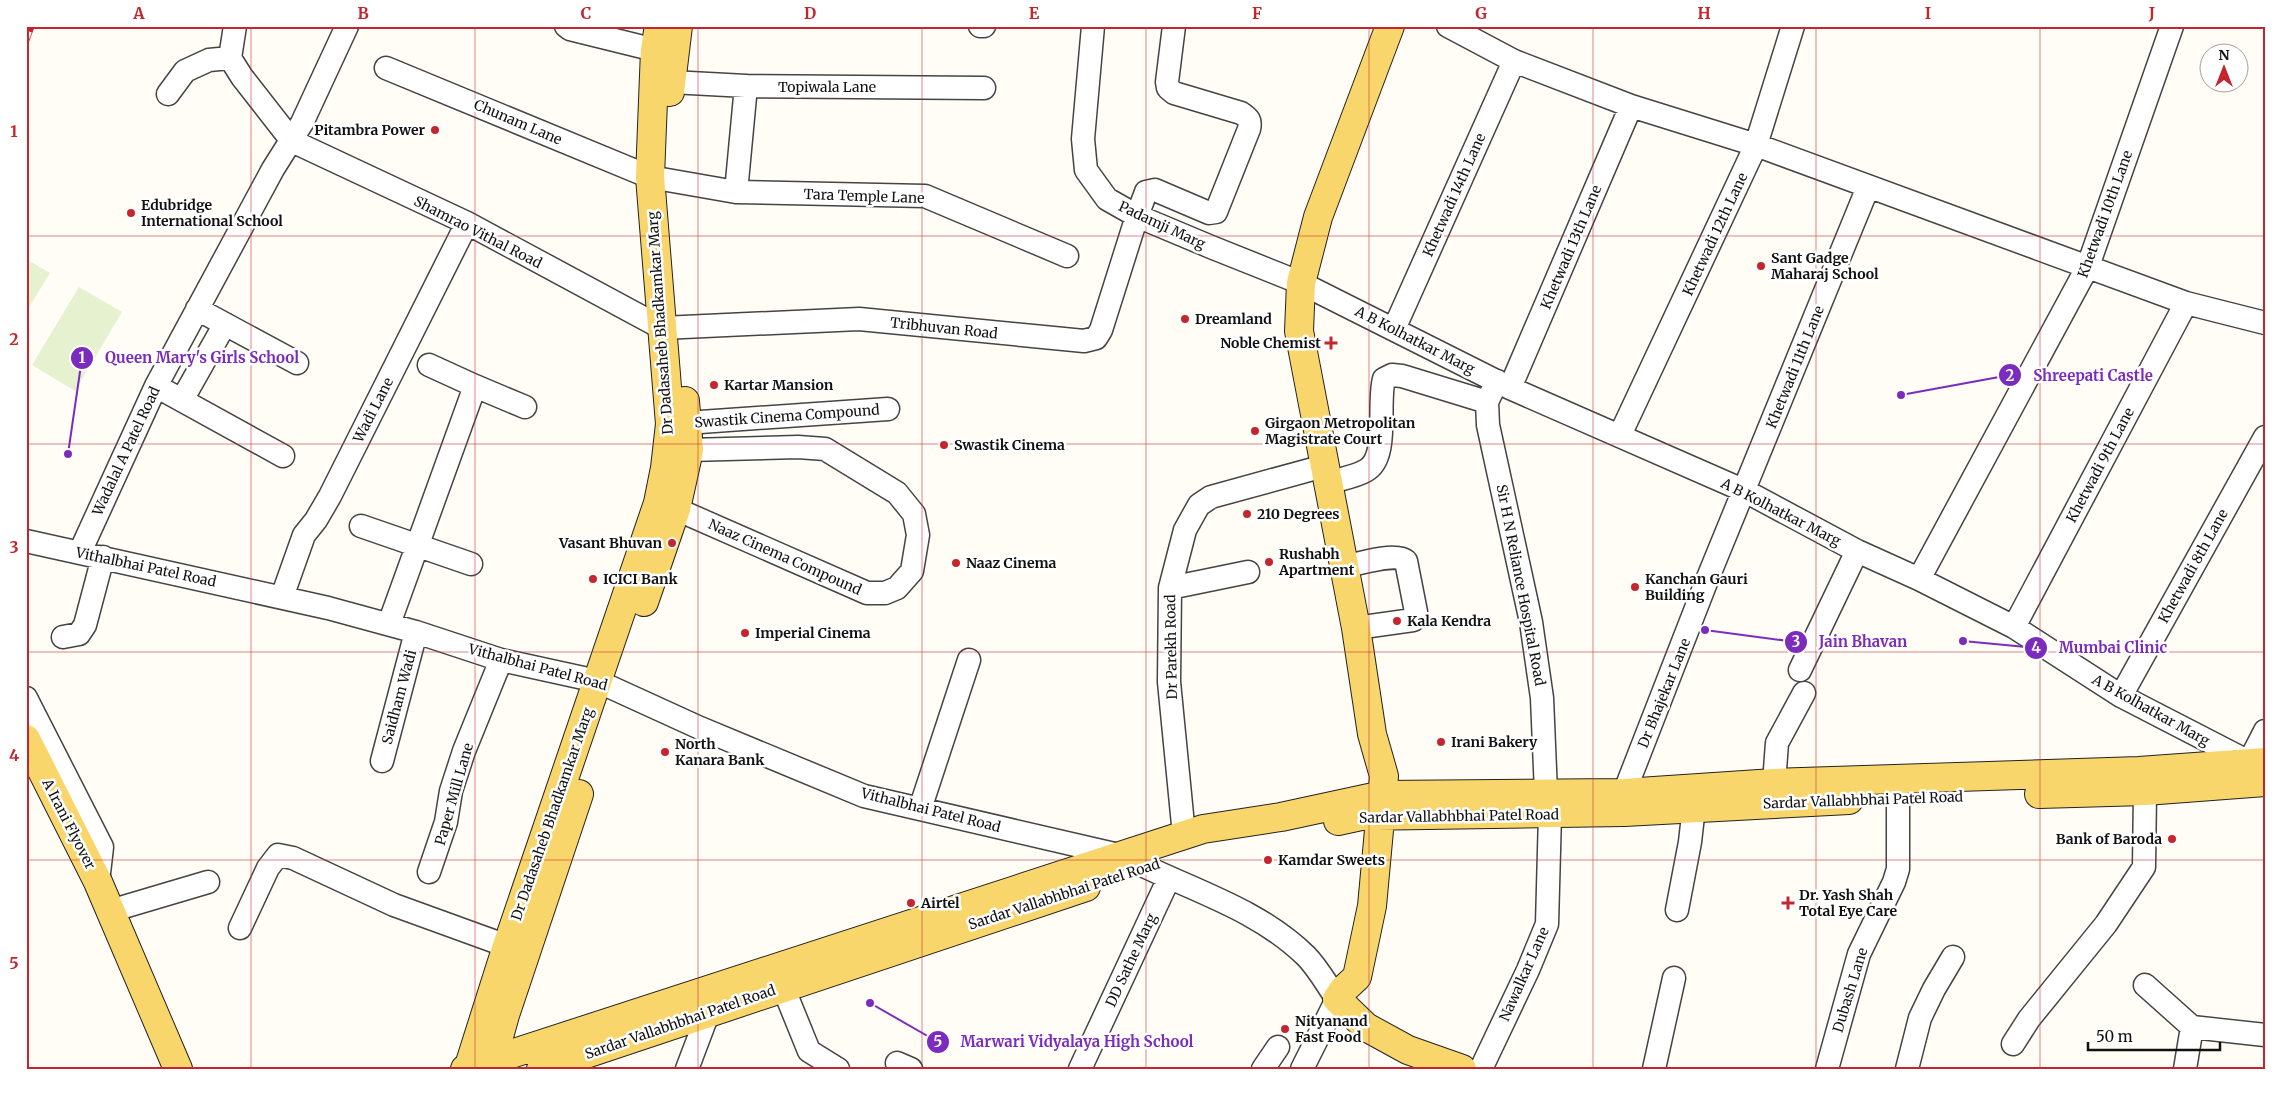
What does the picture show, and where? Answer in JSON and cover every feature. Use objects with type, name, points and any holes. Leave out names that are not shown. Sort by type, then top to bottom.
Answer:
[{"type":"main road","name":"Dr Dadasaheb Bhadkamkar Marg","points":[[658,178],[678,26]]},
{"type":"main road","points":[[1340,994],[1343,971],[1363,905],[1372,806],[1384,776],[1372,734],[1356,628],[1299,331],[1301,283],[1318,217],[1390,26]]},
{"type":"main road","name":"Dr Dadasaheb Bhadkamkar Marg","points":[[477,1067],[507,946],[605,684],[676,509],[688,450],[686,423],[671,327],[658,178],[657,38]]},
{"type":"main road","name":"Dr Dadasaheb Bhadkamkar Marg","points":[[477,1067],[505,1015],[658,503],[665,468],[670,424],[671,327]]},
{"type":"main road","name":"A Irani Flyover","points":[[26,739],[98,882],[178,1069]]},
{"type":"main road","name":"Sardar Vallabhbhai Patel Road","points":[[1624,803],[1774,783],[2129,771],[2257,772]]},
{"type":"main road","name":"Sardar Vallabhbhai Patel Road","points":[[541,1056],[727,982],[1146,867],[1184,835],[1203,829],[1282,816],[1372,806],[1624,803],[1694,808],[1898,798],[2145,791],[2257,772]]},
{"type":"main road","name":"Sardar Vallabhbhai Patel Road","points":[[541,1056],[709,1011],[1211,846],[1372,806]]},
{"type":"main road","name":"Vithalbhai Patel Road","points":[[1340,994],[1366,1027],[1408,1050],[1455,1068]]},
{"type":"main road","points":[[505,1015],[521,1037],[541,1056]]},
{"type":"main road","points":[[477,1067],[541,1056]]},
{"type":"street","points":[[235,26],[230,58],[242,77],[292,141]]},
{"type":"street","name":"Wadalal A Patel Road","points":[[80,552],[156,386],[273,169],[292,141],[346,26]]},
{"type":"street","points":[[566,26],[570,29],[657,38]]},
{"type":"street","name":"Padamji Marg","points":[[1093,26],[1082,139],[1086,170],[1107,200],[1137,216],[1301,283]]},
{"type":"street","name":"Tribhuvan Road","points":[[671,327],[858,319],[1084,341],[1096,338],[1101,330],[1146,192],[1155,190],[1212,214],[1216,212],[1250,123],[1248,117],[1241,114],[1174,93],[1168,88],[1167,82],[1174,26]]},
{"type":"street","points":[[1448,26],[1514,61],[1631,106],[1756,145],[1868,188],[2186,303],[2265,323]]},
{"type":"street","name":"Khetwadi 12th Lane","points":[[1620,435],[1756,145],[1793,26]]},
{"type":"street","name":"Khetwadi 10th Lane","points":[[1919,579],[2088,266],[2172,26]]},
{"type":"street","points":[[168,94],[185,71],[208,60],[230,58]]},
{"type":"street","name":"Khetwadi 14th Lane","points":[[1394,329],[1514,61]]},
{"type":"street","name":"Chunam Lane","points":[[386,68],[658,178]]},
{"type":"street","name":"Topiwala Lane","points":[[671,82],[746,86],[984,88]]},
{"type":"street","points":[[736,192],[746,86]]},
{"type":"street","name":"Khetwadi 13th Lane","points":[[1504,385],[1631,106]]},
{"type":"street","name":"Shamrao Vithal Road","points":[[292,141],[467,224],[671,327]]},
{"type":"street","name":"Tara Temple Lane","points":[[658,178],[736,192],[925,196],[1067,256]]},
{"type":"street","name":"Khetwadi 11th Lane","points":[[1744,491],[1868,188]]},
{"type":"street","name":"Wadi Lane","points":[[282,597],[304,535],[316,520],[330,496],[467,224]]},
{"type":"street","name":"A B Kolhatkar Marg","points":[[1301,283],[1504,385],[1744,491],[1857,551],[1919,579],[2014,627],[2121,696],[2257,772]]},
{"type":"street","name":"Khetwadi 9th Lane","points":[[2014,627],[2186,303]]},
{"type":"street","points":[[197,310],[297,363]]},
{"type":"street","points":[[182,400],[225,324]]},
{"type":"street","points":[[430,365],[525,407]]},
{"type":"street","name":"Dr Parekh Road","points":[[1184,835],[1169,682],[1170,588],[1185,530],[1198,505],[1211,497],[1326,474],[1366,471],[1376,462],[1381,443],[1380,391],[1384,379],[1392,375],[1402,376],[1487,402]]},
{"type":"street","name":"Sir H N Reliance Hospital Road","points":[[1504,385],[1487,402],[1488,425],[1530,622],[1542,698],[1544,762],[1548,803]]},
{"type":"street","points":[[156,386],[282,456]]},
{"type":"street","points":[[388,624],[474,386]]},
{"type":"street","name":"Swastik Cinema Compound","points":[[686,423],[888,409]]},
{"type":"street","name":"Khetwadi 8th Lane","points":[[2121,696],[2265,437]]},
{"type":"street","name":"Naaz Cinema Compound","points":[[676,509],[867,593],[885,593],[898,588],[912,571],[918,535],[914,514],[897,493],[825,449],[798,447],[688,450]]},
{"type":"street","name":"Dr Bhajekar Lane","points":[[1624,803],[1707,580],[1744,491]]},
{"type":"street","points":[[361,526],[472,564]]},
{"type":"street","name":"Vithalbhai Patel Road","points":[[26,541],[282,597],[416,632],[501,660],[605,684],[700,728],[864,796],[1146,867],[1240,908],[1280,934],[1307,957],[1340,994]]},
{"type":"street","points":[[1800,670],[1857,551]]},
{"type":"street","points":[[63,637],[79,634],[85,625],[103,558]]},
{"type":"street","points":[[1344,567],[1393,558],[1406,561],[1416,612],[1415,618],[1356,628]]},
{"type":"street","points":[[1170,588],[1248,572]]},
{"type":"street","name":"Saidham Wadi","points":[[382,761],[416,632]]},
{"type":"street","name":"Paper Mill Lane","points":[[430,872],[446,822],[451,791],[464,751],[501,660]]},
{"type":"street","points":[[920,809],[969,660]]},
{"type":"street","points":[[1774,783],[1777,743],[1804,693]]},
{"type":"street","points":[[26,698],[102,847],[98,882]]},
{"type":"street","points":[[2257,772],[2265,731]]},
{"type":"street","points":[[2013,1044],[2029,1019],[2106,924],[2144,867],[2145,791]]},
{"type":"street","name":"Dubash Lane","points":[[1827,1069],[1859,954],[1894,882],[1898,869],[1898,798]]},
{"type":"street","name":"Nawalkar Lane","points":[[1481,1069],[1548,924],[1548,803]]},
{"type":"street","points":[[1677,910],[1690,842],[1694,808]]},
{"type":"street","points":[[240,928],[268,868],[278,855],[293,858],[394,905],[507,946]]},
{"type":"street","name":"DD Sathe Marg","points":[[1080,1069],[1146,867]]},
{"type":"street","points":[[110,911],[208,882]]},
{"type":"street","points":[[1907,1069],[1920,1018],[1934,988],[1954,957]]},
{"type":"street","points":[[1654,1069],[1674,978]]},
{"type":"street","points":[[2145,985],[2192,1027],[2265,1035]]},
{"type":"street","points":[[783,987],[809,1051],[838,1069]]},
{"type":"street","points":[[1302,1069],[1340,994]]},
{"type":"street","points":[[688,1069],[709,1011]]},
{"type":"street","points":[[2185,1069],[2192,1027]]},
{"type":"green space","points":[[26,259],[50,273],[26,312]]},
{"type":"green space","points":[[79,287],[122,312],[75,391],[32,365]]},
{"type":"railway","points":[[26,42],[32,26]]},
{"type":"place","name":"Pitambra Power","points":[[435,130]]},
{"type":"place","name":"Edubridge International School","points":[[131,213]]},
{"type":"place","name":"Sant Gadge Maharaj School","points":[[1761,266]]},
{"type":"place","name":"Dreamland","points":[[1185,319]]},
{"type":"place","name":"Noble Chemist","points":[[1331,343]]},
{"type":"place","name":"Kartar Mansion","points":[[714,385]]},
{"type":"place","name":"Shreepati Castle","points":[[1901,395]]},
{"type":"place","name":"Girgaon Metropolitan Magistrate Court","points":[[1255,431]]},
{"type":"place","name":"Swastik Cinema","points":[[944,445]]},
{"type":"place","name":"Queen Mary's Girls School","points":[[68,454]]},
{"type":"place","name":"210 Degrees","points":[[1247,514]]},
{"type":"place","name":"Vasant Bhuvan","points":[[672,543]]},
{"type":"place","name":"Rushabh Apartment","points":[[1269,562]]},
{"type":"place","name":"Naaz Cinema","points":[[956,563]]},
{"type":"place","name":"ICICI Bank","points":[[593,579]]},
{"type":"place","name":"Kanchan Gauri Building","points":[[1635,587]]},
{"type":"place","name":"Kala Kendra","points":[[1397,621]]},
{"type":"place","name":"Jain Bhavan","points":[[1705,630]]},
{"type":"place","name":"Imperial Cinema","points":[[745,633]]},
{"type":"place","name":"Mumbai Clinic","points":[[1963,641]]},
{"type":"place","name":"Irani Bakery","points":[[1441,742]]},
{"type":"place","name":"North Kanara Bank","points":[[665,752]]},
{"type":"place","name":"Bank of Baroda","points":[[2172,839]]},
{"type":"place","name":"Kamdar Sweets","points":[[1268,860]]},
{"type":"place","name":"Airtel","points":[[911,903]]},
{"type":"place","name":"Dr. Yash Shah Total Eye Care","points":[[1788,903]]},
{"type":"place","name":"Marwari Vidyalaya High School","points":[[870,1003]]},
{"type":"place","name":"Nityanand Fast Food","points":[[1285,1029]]}]
